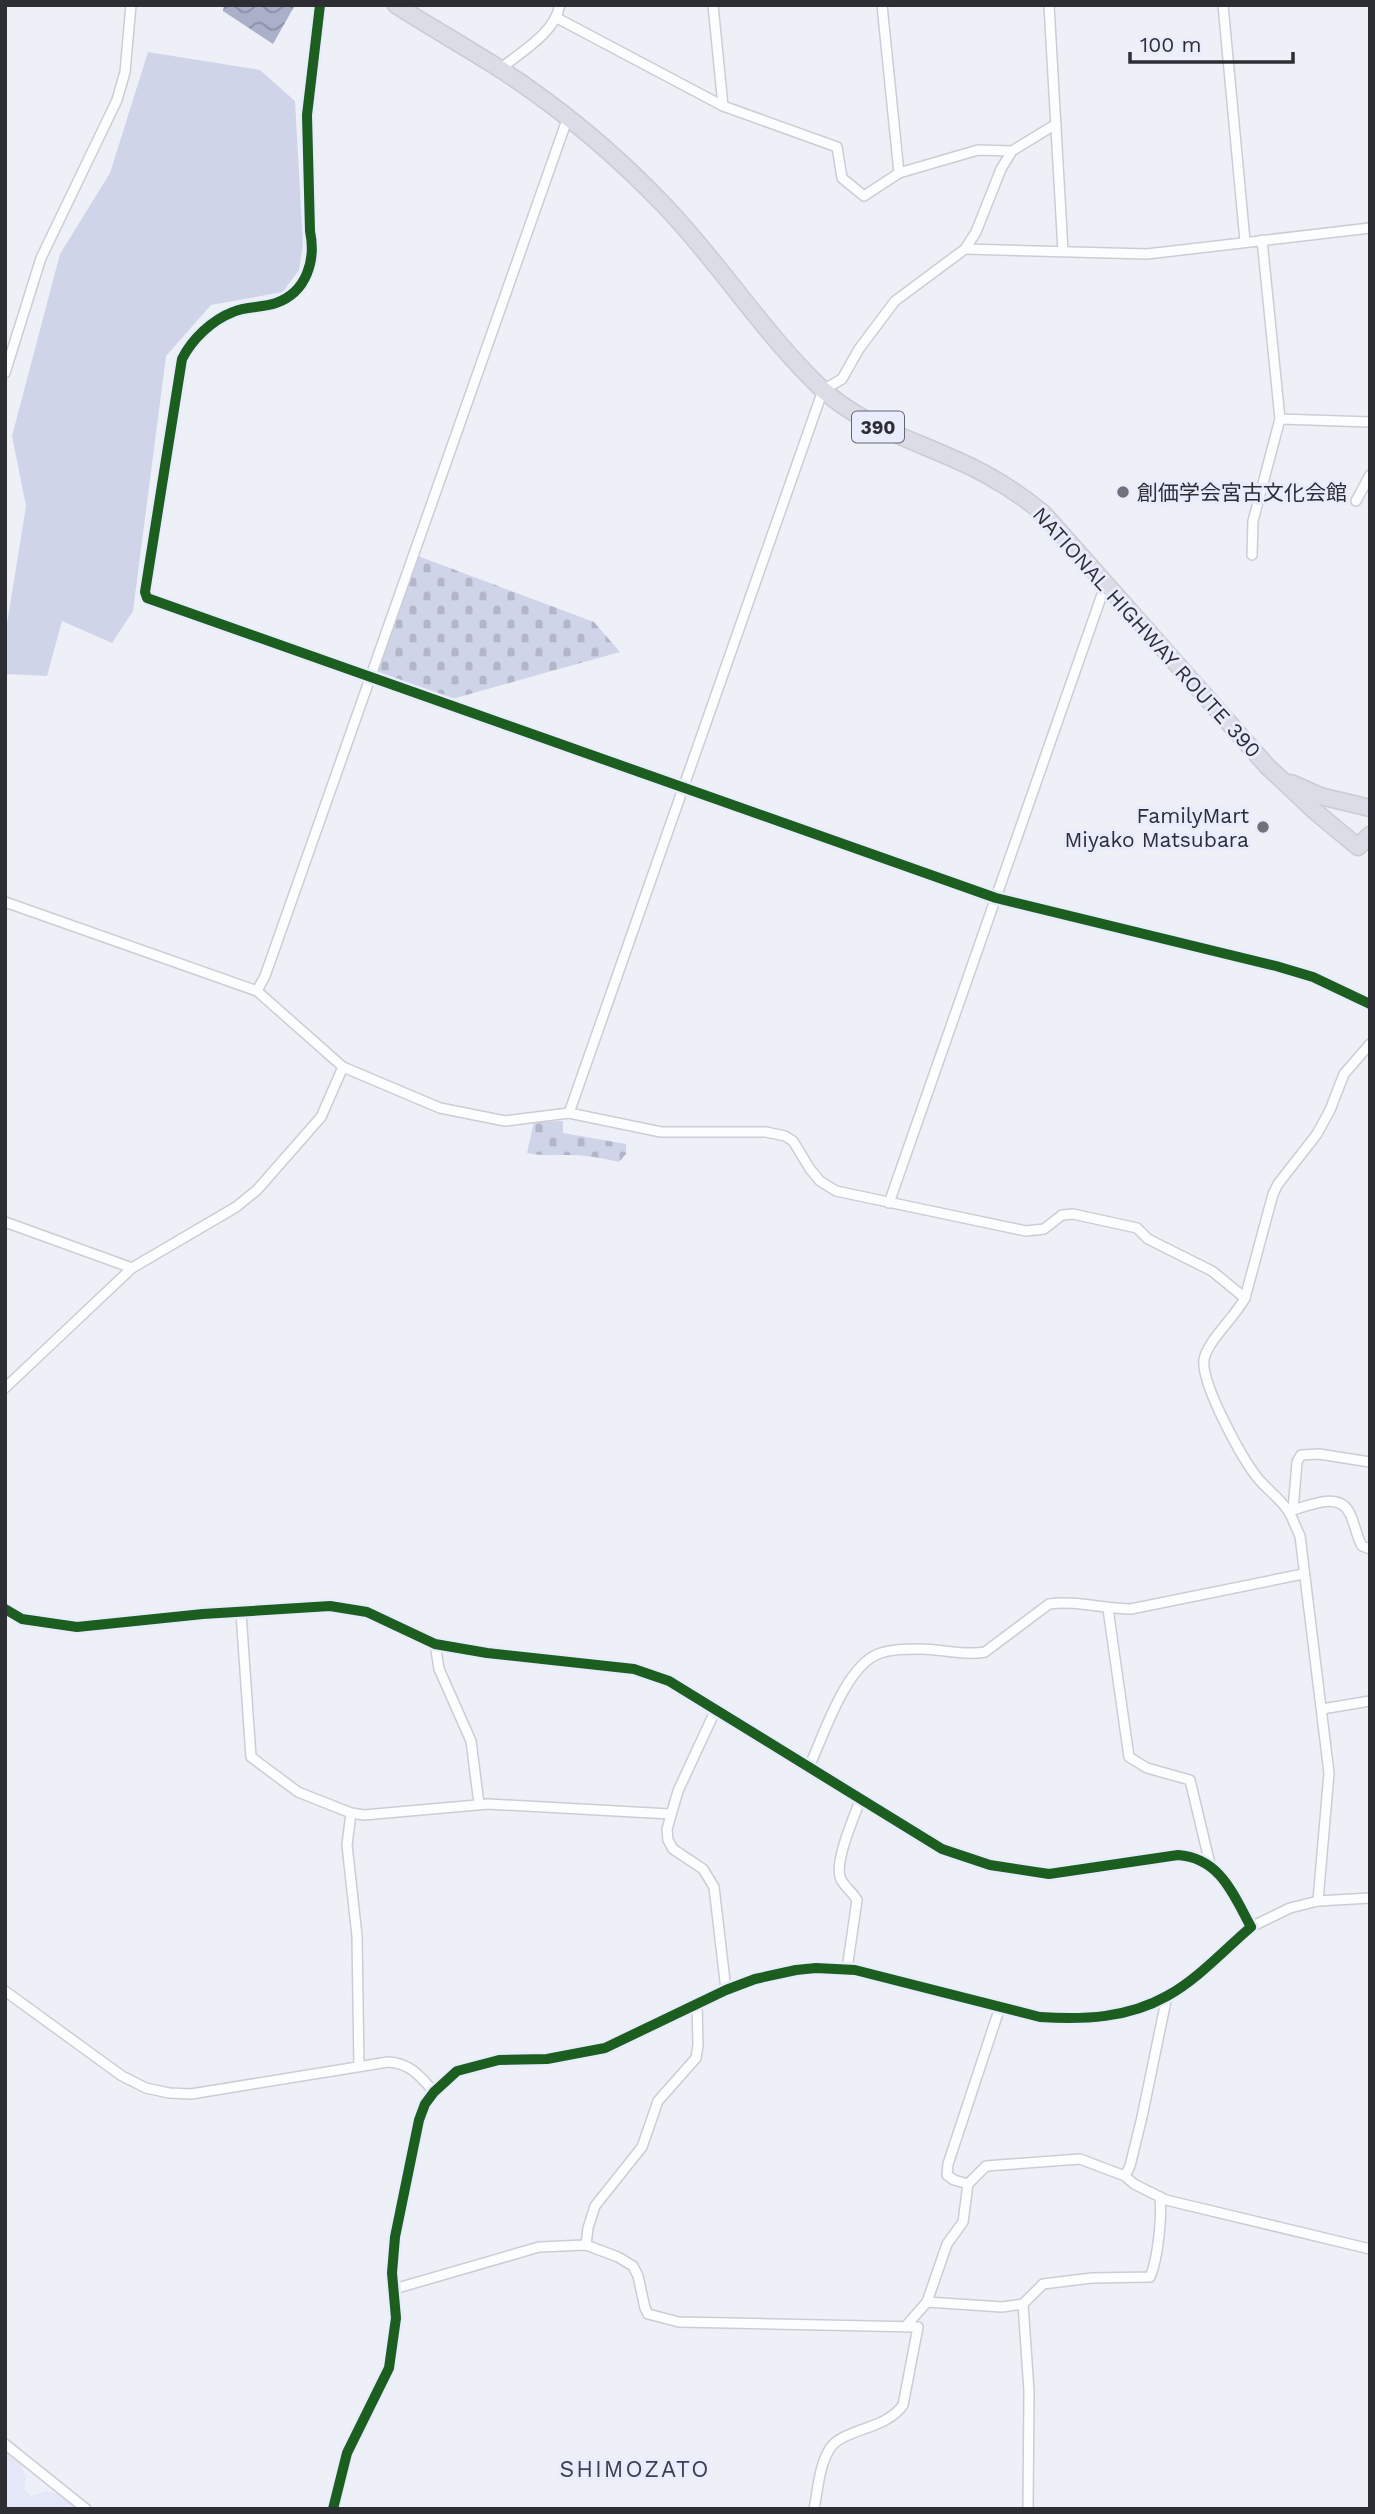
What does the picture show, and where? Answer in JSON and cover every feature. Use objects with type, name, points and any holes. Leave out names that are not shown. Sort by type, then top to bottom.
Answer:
[{"type":"highway","name":"NATIONAL HIGHWAY ROUTE 390","points":[[396,5],[500,69],[568,117],[664,205],[823,390],[866,421],[954,459],[1020,494],[1043,513],[1279,778],[1358,846],[1370,835]]},
{"type":"highway","points":[[1279,778],[1320,796],[1370,808]]},
{"type":"street","points":[[5,373],[41,258],[117,100],[125,72],[131,5]]},
{"type":"street","points":[[320,5],[307,115],[310,231],[313,245],[309,272],[288,297],[275,303],[239,309],[216,321],[192,342],[182,359],[145,592],[147,598],[996,898],[1313,977],[1370,1004]]},
{"type":"street","points":[[500,69],[545,33],[557,18],[560,5]]},
{"type":"street","points":[[713,5],[723,106]]},
{"type":"street","points":[[883,5],[899,173]]},
{"type":"street","points":[[1049,5],[1063,251]]},
{"type":"street","points":[[1223,5],[1245,241]]},
{"type":"street","points":[[557,18],[723,106],[838,147],[842,178],[864,196],[899,173],[978,150],[1012,151]]},
{"type":"street","points":[[257,991],[265,976],[568,117]]},
{"type":"street","points":[[569,1113],[823,390],[842,379],[859,349],[895,301],[965,249],[976,232],[1001,169],[1012,151],[1056,124]]},
{"type":"street","points":[[965,249],[1147,254],[1370,228]]},
{"type":"street","points":[[1252,555],[1252,521],[1280,419],[1262,240]]},
{"type":"street","points":[[1280,419],[1370,422]]},
{"type":"street","points":[[1356,501],[1370,475]]},
{"type":"street","points":[[889,1203],[1106,583]]},
{"type":"street","points":[[5,902],[257,991],[343,1067],[440,1108],[505,1121],[569,1113],[661,1132],[766,1132],[785,1136],[793,1141],[810,1170],[820,1181],[836,1191],[1026,1231],[1044,1229],[1062,1215],[1073,1214],[1137,1228],[1148,1239],[1212,1271],[1245,1298]]},
{"type":"street","points":[[1291,1510],[1256,1476],[1215,1402],[1206,1377],[1204,1361],[1208,1350],[1245,1298],[1278,1185],[1317,1134],[1330,1111],[1344,1074],[1370,1044]]},
{"type":"street","points":[[5,1388],[132,1268],[236,1207],[257,1190],[321,1117],[343,1067]]},
{"type":"street","points":[[5,1222],[132,1268]]},
{"type":"street","points":[[1318,1901],[1329,1773],[1300,1536],[1291,1510],[1297,1462],[1301,1455],[1319,1454],[1370,1462]]},
{"type":"street","points":[[1291,1510],[1332,1500],[1341,1502],[1350,1511],[1362,1545],[1370,1549]]},
{"type":"street","points":[[809,1768],[848,1683],[866,1661],[878,1654],[900,1649],[974,1654],[985,1652],[1049,1604],[1059,1602],[1108,1609],[1131,1609],[1303,1573]]},
{"type":"street","points":[[5,1609],[22,1619],[77,1627],[330,1606],[366,1612],[435,1644],[487,1653],[634,1669],[669,1681],[942,1849],[990,1865],[1049,1874],[1178,1855],[1190,1856],[1210,1864],[1216,1870],[1251,1927]]},
{"type":"street","points":[[1108,1609],[1129,1757],[1147,1768],[1190,1780],[1210,1864]]},
{"type":"street","points":[[241,1613],[251,1758],[298,1792],[351,1814],[364,1815],[479,1804],[670,1814]]},
{"type":"street","points":[[435,1644],[439,1670],[471,1741],[479,1804]]},
{"type":"street","points":[[1322,1709],[1370,1701]]},
{"type":"street","points":[[716,1709],[670,1814],[667,1829],[668,1840],[673,1849],[703,1869],[714,1886],[726,1990]]},
{"type":"street","points":[[847,1969],[857,1900],[842,1882],[840,1867],[847,1835],[860,1800]]},
{"type":"street","points":[[351,1814],[347,1845],[357,1936],[359,2066]]},
{"type":"street","points":[[332,2509],[347,2453],[389,2368],[396,2318],[392,2273],[395,2237],[419,2120],[425,2104],[434,2092],[457,2071],[486,2062],[547,2059],[605,2048],[696,2003],[755,1979],[816,1968],[847,1969],[1040,2017],[1090,2018],[1136,2010],[1167,1996],[1191,1980],[1251,1927],[1290,1908],[1318,1901],[1370,1898]]},
{"type":"street","points":[[5,1991],[122,2076],[146,2088],[191,2094],[359,2066],[399,2063],[411,2067],[434,2092]]},
{"type":"street","points":[[1125,2176],[1139,2129],[1167,1996]]},
{"type":"street","points":[[586,2245],[595,2206],[642,2147],[658,2101],[696,2059],[696,2003]]},
{"type":"street","points":[[968,2184],[947,2175],[948,2164],[1000,2007]]},
{"type":"street","points":[[905,2327],[927,2302],[947,2244],[963,2222],[968,2184],[986,2166],[1080,2159],[1125,2176],[1160,2197],[1370,2249]]},
{"type":"street","points":[[927,2302],[1002,2307],[1023,2304],[1043,2284],[1092,2278],[1150,2277],[1154,2269],[1161,2215],[1160,2197]]},
{"type":"street","points":[[394,2289],[539,2247],[586,2245],[618,2257],[632,2266],[638,2276],[645,2308],[649,2314],[656,2317],[678,2322],[918,2327],[903,2405],[896,2415],[884,2422],[835,2441],[821,2473],[814,2509]]},
{"type":"street","points":[[1023,2304],[1030,2391],[1028,2509]]},
{"type":"street","points":[[5,2444],[86,2509]]},
{"type":"shaded area","points":[[5,2452],[20,2464],[26,2477],[24,2490],[31,2496],[47,2491],[61,2495],[78,2509],[5,2509]]},
{"type":"green space","points":[[148,52],[260,70],[295,101],[303,244],[299,270],[283,292],[211,305],[166,356],[133,611],[112,643],[62,621],[47,676],[5,674],[5,636],[26,506],[12,436],[60,254],[110,173]]},
{"type":"green space","points":[[418,556],[594,622],[620,652],[445,701],[374,676]]},
{"type":"green space","points":[[563,1121],[563,1133],[626,1144],[626,1154],[619,1162],[587,1156],[527,1153],[534,1122]]},
{"type":"water","points":[[224,5],[295,5],[273,44],[223,11]]},
{"type":"cycle path","points":[[320,5],[307,115],[312,242],[310,264],[302,283],[287,298],[271,305],[238,310],[225,315],[197,337],[182,359],[145,592],[147,598],[996,898],[1276,966],[1313,977],[1370,1004]]},
{"type":"cycle path","points":[[5,1609],[22,1619],[77,1627],[203,1614],[330,1606],[367,1612],[435,1644],[487,1653],[634,1669],[669,1681],[942,1849],[990,1865],[1049,1874],[1178,1855],[1192,1858],[1205,1863],[1224,1880],[1251,1927],[1200,1973],[1167,1996],[1137,2009],[1105,2016],[1040,2017],[855,1970],[816,1968],[755,1979],[726,1990],[605,2048],[547,2059],[499,2060],[457,2071],[434,2092],[425,2104],[419,2120],[395,2237],[392,2273],[396,2318],[389,2368],[347,2453],[333,2509]]},
{"type":"place","name":"創価学会宮古文化会館","points":[[1123,492]]},
{"type":"place","name":"FamilyMart Miyako Matsubara","points":[[1263,827]]},
{"type":"district","name":"SHIMOZATO","points":[[635,2469]]}]
